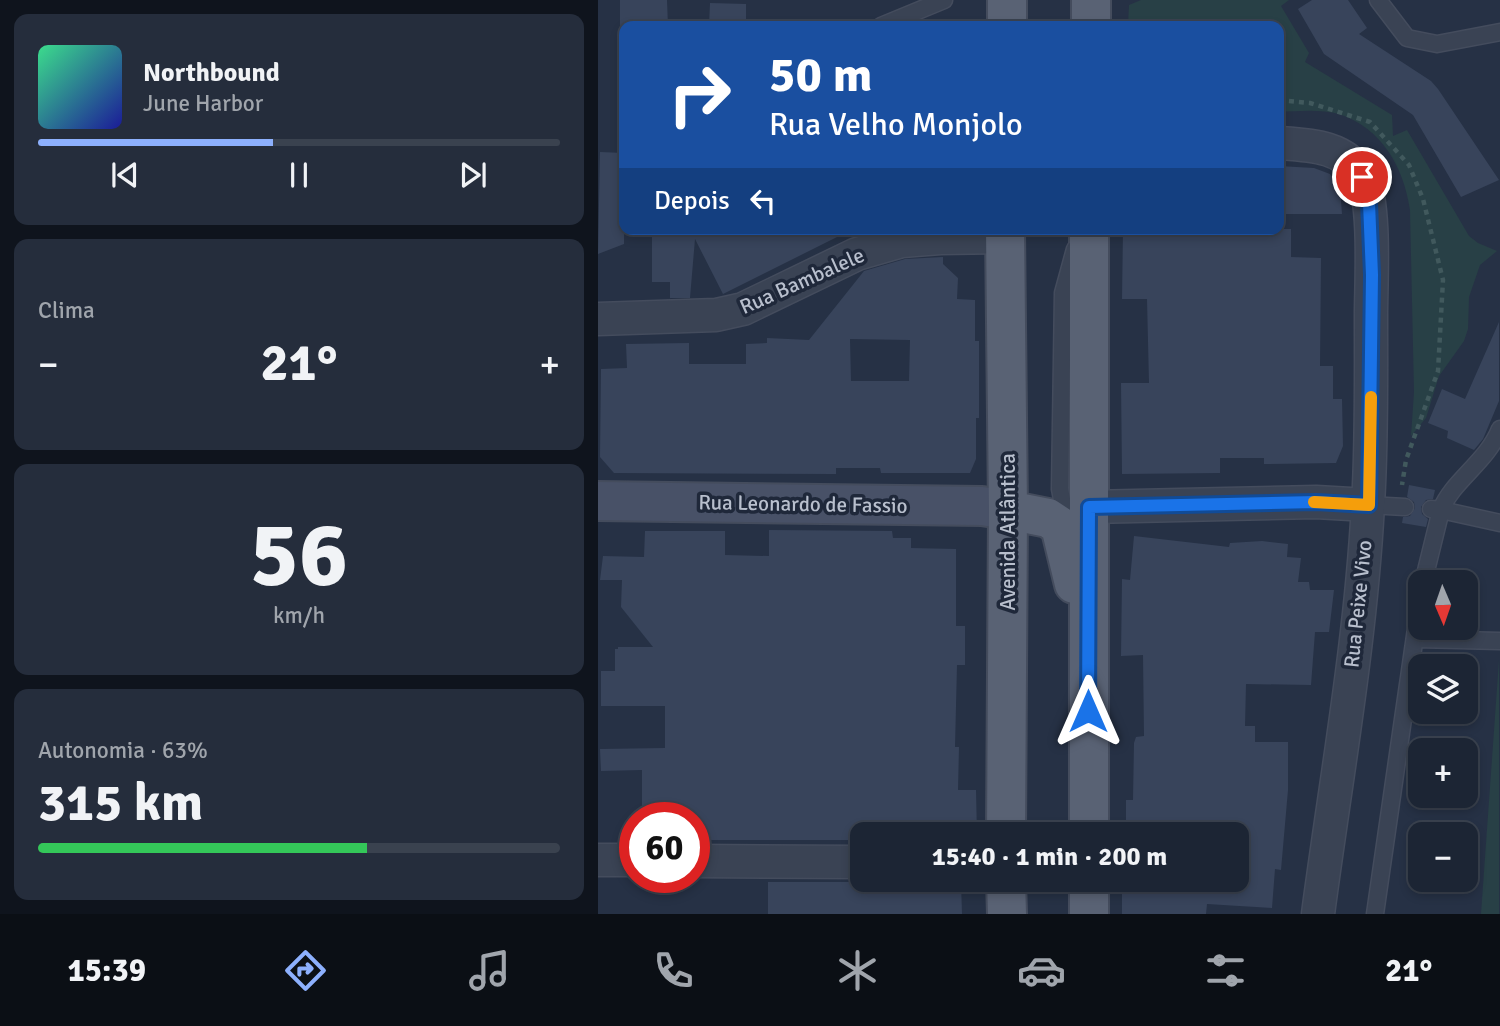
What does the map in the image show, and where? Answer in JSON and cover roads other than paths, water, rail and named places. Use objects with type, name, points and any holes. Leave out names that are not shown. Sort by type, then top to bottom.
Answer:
[{"type":"main road","points":[[1007,0],[1007,21]]},
{"type":"main road","points":[[1091,0],[1091,21]]},
{"type":"main road","name":"Avenida Atlântica","points":[[1005,235],[1008,510],[1006,822]]},
{"type":"main road","points":[[1089,235],[1089,822]]},
{"type":"main road","points":[[1008,510],[1048,518],[1060,526],[1088,636]]},
{"type":"main road","points":[[1006,892],[1007,914]]},
{"type":"main road","points":[[1089,892],[1089,914]]},
{"type":"street","name":"Rua Peixe Vivo","points":[[1284,143],[1318,146],[1342,155],[1362,177],[1369,203],[1372,275],[1369,505],[1352,668],[1318,914]]},
{"type":"street","name":"Rua Bambalele","points":[[598,319],[716,315],[743,309],[857,254],[902,241],[979,235]]},
{"type":"street","name":"Rua Leonardo de Fassio","points":[[598,501],[982,506],[1008,510]]},
{"type":"street","points":[[1089,507],[1316,502],[1369,505]]},
{"type":"street","points":[[598,860],[619,860]]},
{"type":"street","points":[[710,861],[850,862]]},
{"type":"lane","points":[[893,21],[944,0]]},
{"type":"lane","points":[[1378,0],[1407,38],[1437,44],[1499,32]]},
{"type":"lane","points":[[1078,235],[1064,293],[1060,489],[1088,636]]},
{"type":"lane","points":[[1425,570],[1436,510],[1492,458],[1499,429]]},
{"type":"lane","points":[[1369,505],[1405,507]]},
{"type":"lane","points":[[1436,510],[1499,523]]},
{"type":"lane","points":[[1375,914],[1416,640]]},
{"type":"lane","points":[[1458,640],[1499,641]]}]
